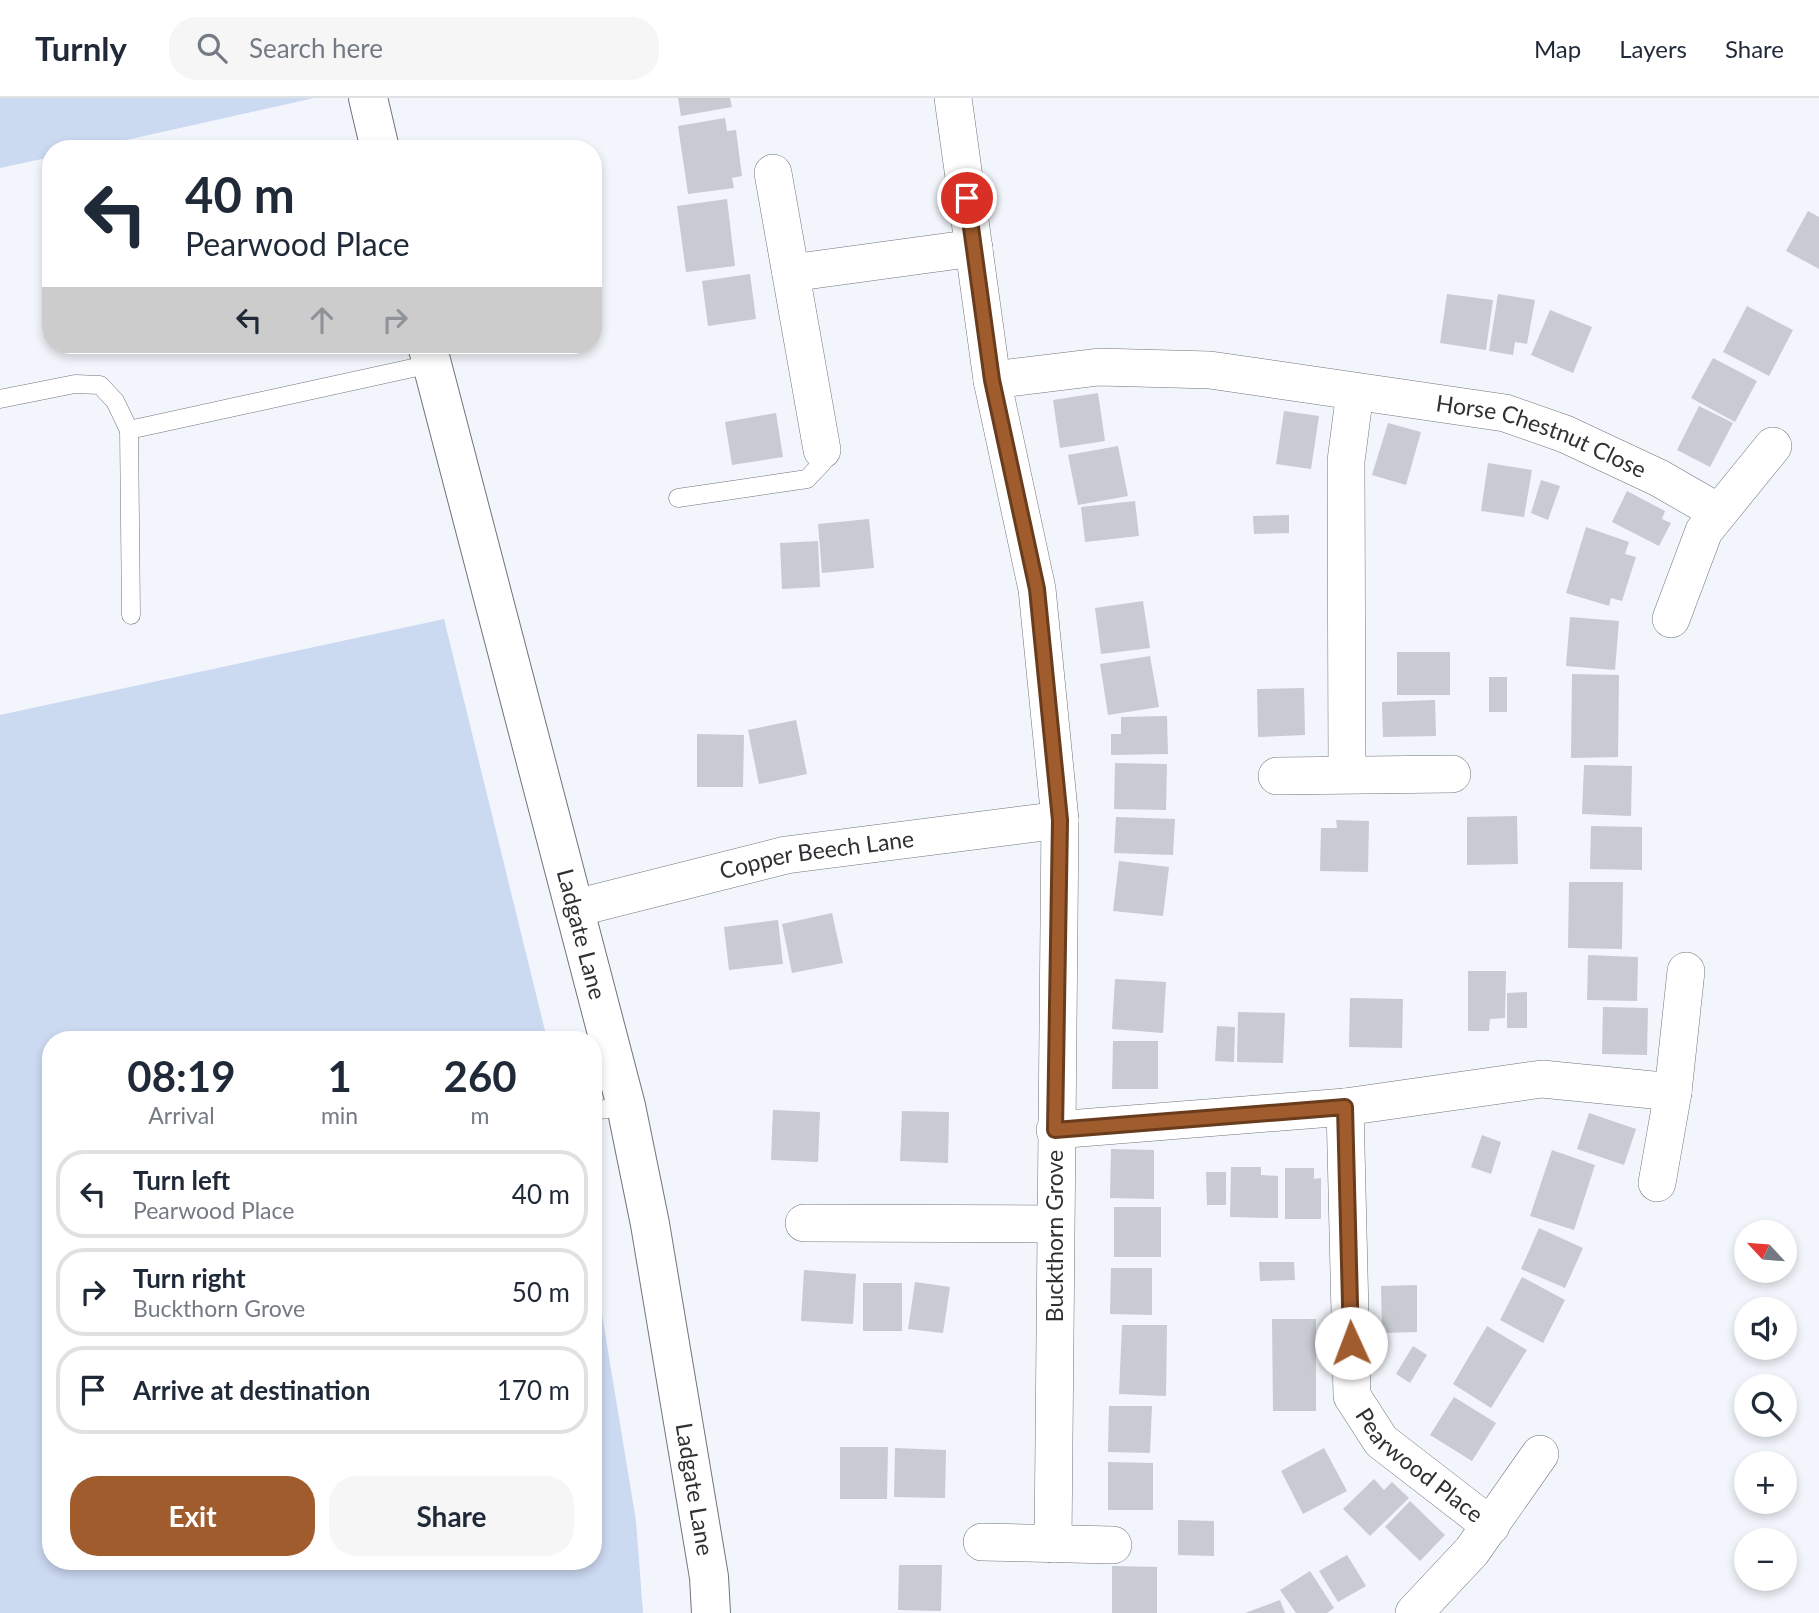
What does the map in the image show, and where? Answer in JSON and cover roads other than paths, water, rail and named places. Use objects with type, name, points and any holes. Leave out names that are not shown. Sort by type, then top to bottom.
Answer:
[{"type":"main road","points":[[368,98],[378,140]]},
{"type":"main road","name":"Ladgate Lane","points":[[429,355],[576,908],[597,1031]]},
{"type":"main road","name":"Ladgate Lane","points":[[602,1062],[610,1109],[666,1319],[709,1577],[711,1613]]},
{"type":"street","name":"Buckthorn Grove","points":[[953,98],[992,380],[1037,589],[1060,820],[1053,1544]]},
{"type":"street","points":[[773,173],[822,450]]},
{"type":"street","points":[[790,273],[974,248]]},
{"type":"street","name":"Horse Chestnut Close","points":[[992,380],[1099,367],[1210,370],[1355,392],[1403,396],[1505,413],[1565,434],[1659,478],[1718,512]]},
{"type":"street","points":[[1348,774],[1346,461],[1355,392]]},
{"type":"street","points":[[1671,619],[1704,531],[1773,446]]},
{"type":"street","points":[[1277,776],[1452,774]]},
{"type":"street","name":"Copper Beech Lane","points":[[576,908],[786,855],[1060,820]]},
{"type":"street","points":[[1657,1182],[1673,1092],[1686,971]]},
{"type":"street","points":[[1055,1130],[1345,1107],[1542,1079],[1673,1092]]},
{"type":"street","name":"Pearwood Place","points":[[1345,1107],[1352,1396],[1381,1441],[1491,1526]]},
{"type":"street","points":[[804,1223],[1055,1224]]},
{"type":"street","name":"Pearwood Place","points":[[1413,1613],[1472,1551],[1540,1454]]},
{"type":"street","points":[[982,1542],[1113,1545]]},
{"type":"lane","points":[[129,430],[429,355]]},
{"type":"lane","points":[[0,399],[75,384],[100,385],[114,401],[129,430],[131,615]]},
{"type":"lane","points":[[678,498],[807,479],[823,462],[822,450]]}]
